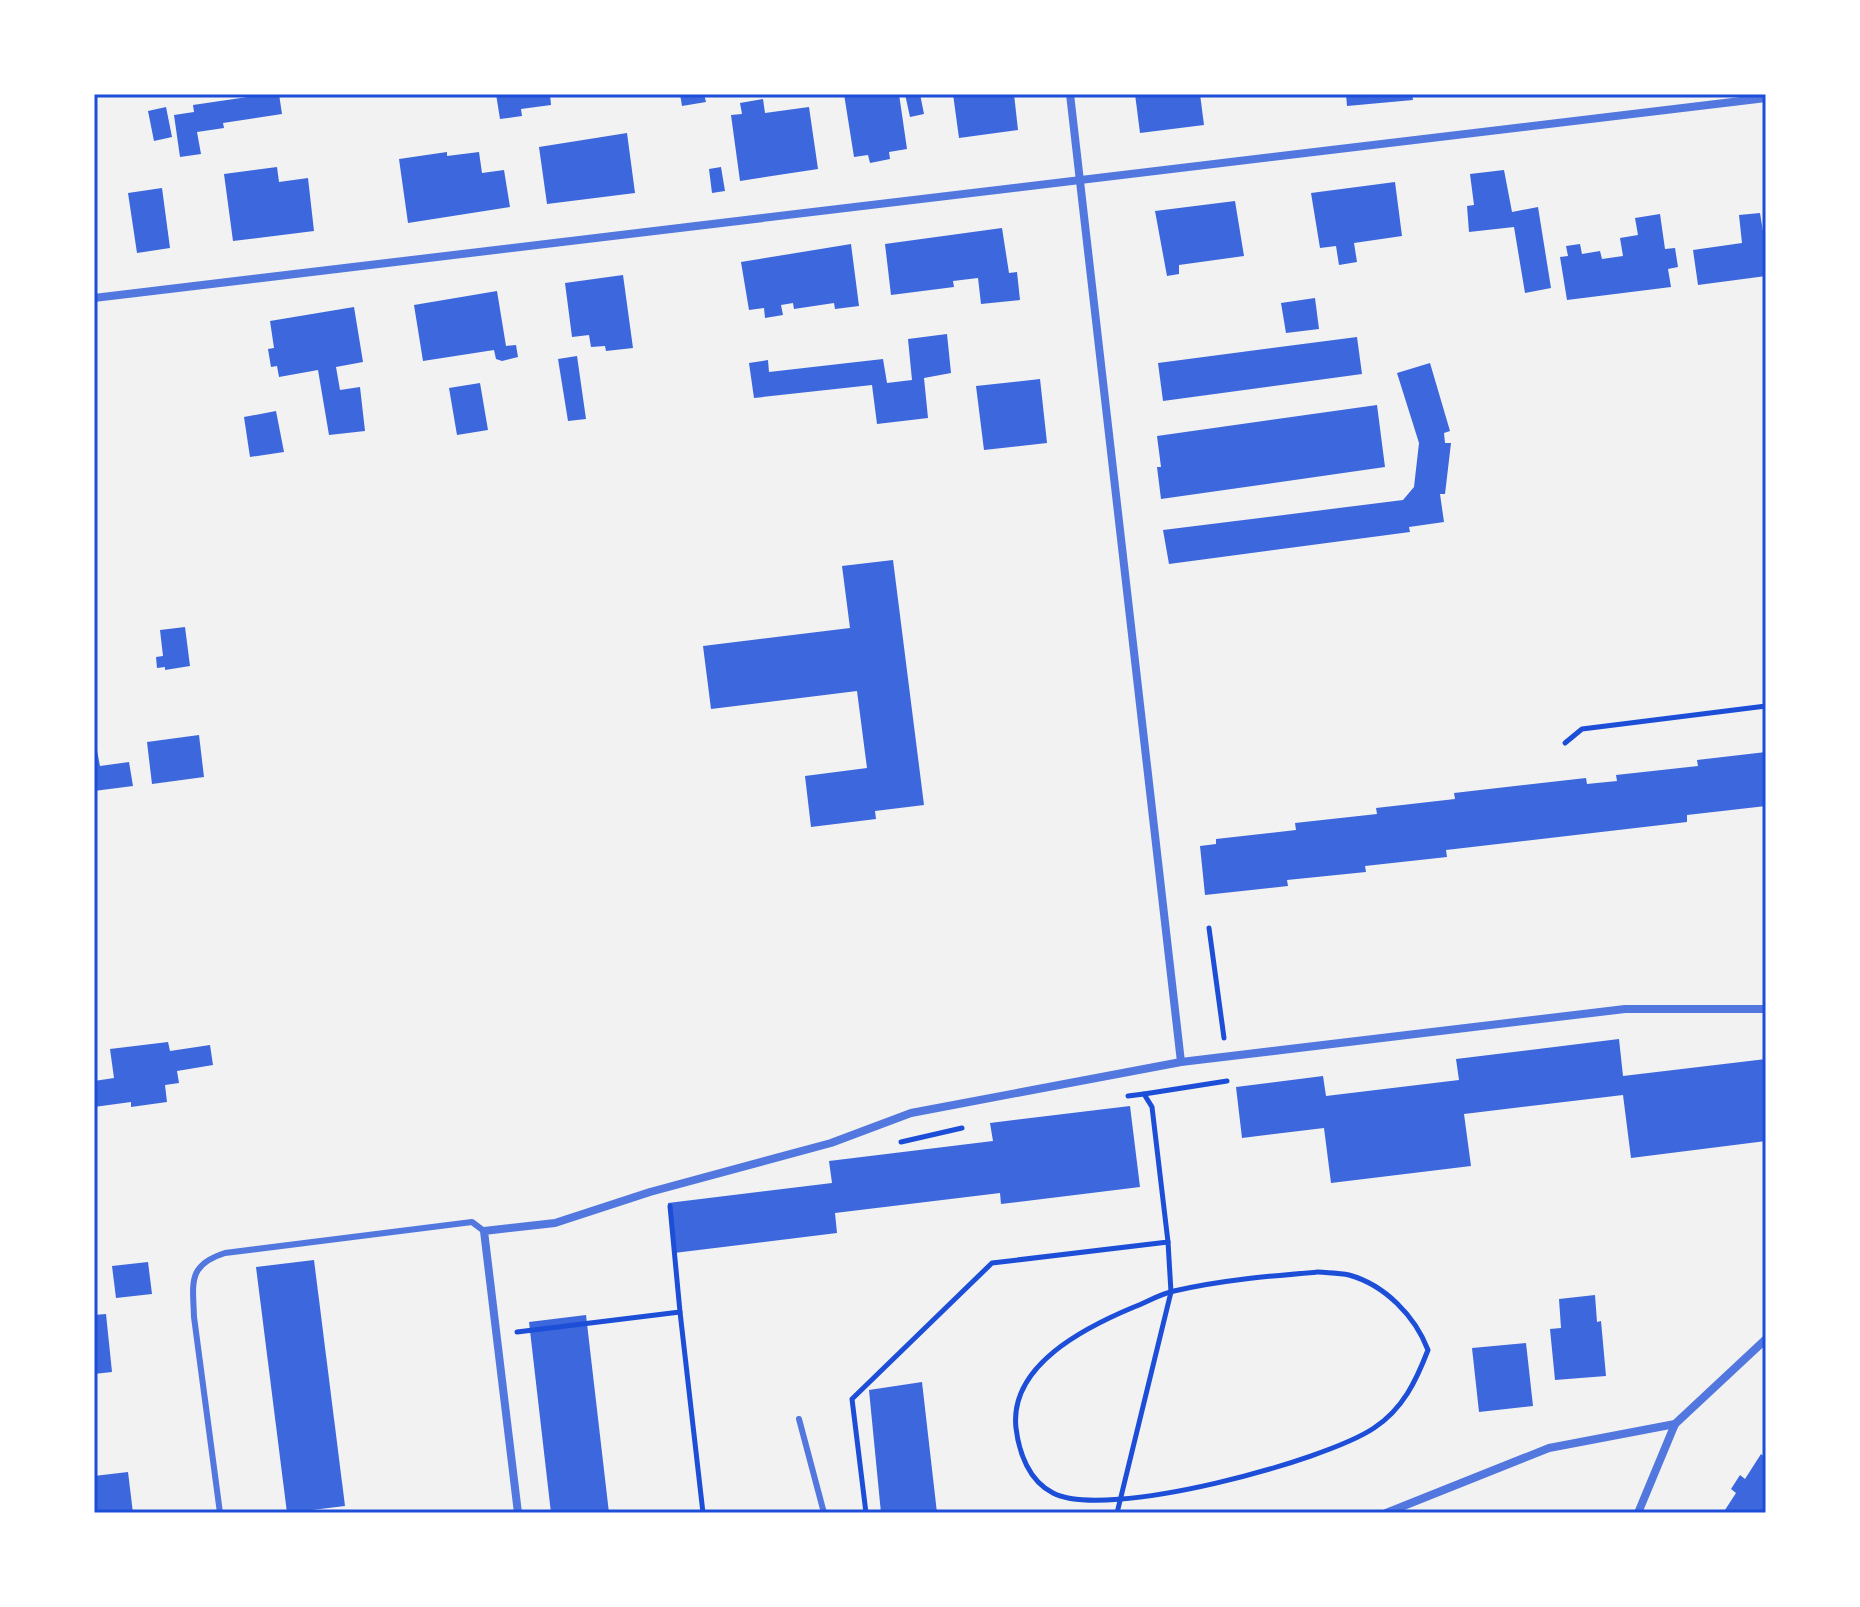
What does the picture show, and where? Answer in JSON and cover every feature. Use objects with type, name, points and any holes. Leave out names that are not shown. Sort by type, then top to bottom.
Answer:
[{"type":"street","points":[[1070,94],[1181,1062]]},
{"type":"street","points":[[94,298],[1766,98]]},
{"type":"street","points":[[518,1513],[484,1231],[555,1223],[650,1192],[831,1143],[911,1113],[1181,1062],[1625,1009],[1766,1009]]},
{"type":"street","points":[[1638,1513],[1675,1424],[1766,1339]]},
{"type":"street","points":[[1386,1513],[1549,1448],[1675,1424]]},
{"type":"lane","points":[[220,1513],[194,1317],[193,1286],[198,1266],[225,1253],[472,1222],[484,1231]]},
{"type":"lane","points":[[799,1419],[824,1513]]},
{"type":"path","points":[[1565,743],[1582,729],[1766,706]]},
{"type":"path","points":[[1114,1098],[1230,1080],[1209,928]]},
{"type":"path","points":[[1117,1513],[1171,1292],[1152,1107],[1144,1094]]},
{"type":"path","points":[[895,1143],[968,1126]]},
{"type":"path","points":[[669,1199],[703,1513]]},
{"type":"path","points":[[866,1513],[852,1399],[992,1263],[1168,1242]]},
{"type":"path","points":[[1318,1272],[1349,1276],[1380,1289],[1405,1310],[1428,1350],[1418,1376],[1398,1408],[1372,1429],[1311,1455],[1247,1477],[1154,1495],[1079,1499],[1054,1494],[1031,1474],[1018,1445],[1014,1414],[1031,1374],[1064,1343],[1108,1318],[1171,1292],[1289,1274],[1318,1272]]},
{"type":"path","points":[[496,1334],[680,1312]]},
{"type":"building","points":[[279,94],[282,114],[223,123],[224,128],[197,132],[201,154],[180,157],[174,115],[194,112],[193,105]]},
{"type":"building","points":[[496,94],[550,94],[551,105],[521,109],[522,116],[500,119]]},
{"type":"building","points":[[680,94],[704,94],[706,102],[682,106]]},
{"type":"building","points":[[844,94],[899,94],[907,149],[889,152],[890,159],[870,163],[868,155],[854,157]]},
{"type":"building","points":[[905,94],[920,94],[924,114],[910,117]]},
{"type":"building","points":[[953,94],[1014,94],[1018,130],[959,138]]},
{"type":"building","points":[[1135,94],[1200,94],[1204,125],[1140,133]]},
{"type":"building","points":[[1346,94],[1412,94],[1413,100],[1347,106]]},
{"type":"building","points":[[763,99],[765,113],[809,107],[818,169],[740,181],[731,115],[742,114],[740,103]]},
{"type":"building","points":[[166,107],[172,137],[154,141],[148,111]]},
{"type":"building","points":[[627,133],[635,193],[547,204],[539,147]]},
{"type":"building","points":[[447,152],[447,156],[479,152],[482,173],[504,170],[510,207],[408,223],[399,159]]},
{"type":"building","points":[[277,167],[279,182],[308,178],[314,231],[233,241],[224,174]]},
{"type":"building","points":[[721,167],[725,191],[712,193],[709,169]]},
{"type":"building","points":[[1504,170],[1512,212],[1538,207],[1551,288],[1525,293],[1514,227],[1469,232],[1467,206],[1474,205],[1470,174]]},
{"type":"building","points":[[1395,182],[1402,236],[1354,243],[1357,262],[1339,265],[1336,246],[1320,248],[1311,193]]},
{"type":"building","points":[[162,188],[170,248],[137,253],[128,193]]},
{"type":"building","points":[[1235,201],[1244,256],[1179,265],[1179,274],[1167,276],[1155,211]]},
{"type":"building","points":[[1760,213],[1766,250],[1766,276],[1698,285],[1693,250],[1742,243],[1739,215]]},
{"type":"building","points":[[1660,214],[1665,249],[1675,248],[1678,267],[1668,269],[1671,287],[1567,300],[1560,257],[1568,256],[1566,246],[1580,244],[1582,254],[1600,251],[1602,259],[1623,256],[1620,238],[1638,235],[1635,218]]},
{"type":"building","points":[[1002,228],[1009,273],[1017,272],[1020,300],[981,304],[978,278],[953,281],[954,287],[891,295],[885,244]]},
{"type":"building","points":[[851,244],[859,306],[835,309],[834,303],[794,309],[793,303],[781,305],[783,315],[765,318],[764,308],[749,310],[741,262]]},
{"type":"building","points":[[623,275],[633,348],[606,351],[605,346],[591,347],[589,335],[572,337],[565,283]]},
{"type":"building","points":[[497,291],[506,346],[516,345],[518,357],[502,361],[496,359],[494,350],[423,361],[414,305]]},
{"type":"building","points":[[1315,298],[1319,329],[1286,333],[1281,303]]},
{"type":"building","points":[[354,307],[363,362],[336,367],[340,390],[360,387],[365,431],[329,435],[318,370],[279,377],[277,366],[271,367],[268,349],[274,348],[270,321]]},
{"type":"building","points":[[947,334],[951,373],[924,378],[928,418],[877,424],[872,385],[754,398],[749,363],[768,360],[769,372],[883,359],[887,383],[912,380],[908,339]]},
{"type":"building","points":[[1357,337],[1362,374],[1163,401],[1158,363]]},
{"type":"building","points":[[577,356],[586,419],[568,421],[558,359]]},
{"type":"building","points":[[1430,363],[1450,431],[1444,433],[1445,443],[1451,443],[1445,494],[1440,494],[1444,522],[1409,527],[1410,532],[1169,564],[1163,530],[1403,500],[1414,487],[1419,443],[1397,373]]},
{"type":"building","points":[[1040,379],[1047,443],[984,450],[976,386]]},
{"type":"building","points":[[480,383],[488,430],[457,435],[449,388]]},
{"type":"building","points":[[1377,405],[1385,467],[1161,499],[1157,436]]},
{"type":"building","points":[[276,411],[284,452],[250,457],[244,417]]},
{"type":"building","points":[[893,560],[924,805],[875,811],[876,819],[811,827],[805,776],[867,768],[857,691],[711,709],[703,646],[850,628],[842,566]]},
{"type":"building","points":[[185,627],[190,666],[165,670],[165,667],[157,668],[156,657],[163,656],[160,630]]},
{"type":"building","points":[[94,735],[100,766],[129,762],[133,786],[94,791]]},
{"type":"building","points":[[199,735],[204,777],[152,784],[147,742]]},
{"type":"building","points":[[1766,752],[1766,806],[1687,815],[1687,822],[1446,850],[1447,857],[1365,866],[1366,872],[1287,880],[1288,886],[1205,895],[1200,846],[1216,844],[1216,839],[1296,830],[1295,823],[1377,814],[1376,808],[1455,799],[1454,793],[1586,778],[1587,784],[1617,781],[1616,775],[1698,766],[1697,760]]},
{"type":"building","points":[[1619,1039],[1623,1076],[1766,1059],[1766,1141],[1631,1158],[1623,1095],[1464,1114],[1471,1166],[1331,1183],[1324,1128],[1242,1138],[1236,1087],[1323,1076],[1326,1096],[1459,1080],[1456,1059]]},
{"type":"building","points":[[168,1042],[170,1051],[210,1045],[213,1065],[177,1071],[179,1083],[165,1085],[167,1102],[131,1107],[131,1102],[94,1107],[94,1081],[114,1078],[110,1049]]},
{"type":"building","points":[[1130,1106],[1140,1187],[1001,1204],[1000,1193],[835,1213],[837,1233],[674,1253],[668,1203],[832,1183],[829,1161],[993,1141],[990,1123]]},
{"type":"building","points":[[314,1260],[345,1506],[287,1513],[256,1267]]},
{"type":"building","points":[[148,1262],[152,1294],[116,1298],[112,1266]]},
{"type":"building","points":[[1595,1295],[1597,1322],[1601,1321],[1606,1376],[1555,1380],[1550,1329],[1561,1328],[1559,1299]]},
{"type":"building","points":[[106,1314],[112,1372],[94,1374],[94,1315]]},
{"type":"building","points":[[586,1315],[609,1513],[551,1513],[529,1322]]},
{"type":"building","points":[[1526,1343],[1533,1406],[1479,1412],[1472,1348]]},
{"type":"building","points":[[922,1382],[937,1513],[881,1513],[869,1390]]},
{"type":"building","points":[[1761,1454],[1766,1458],[1766,1513],[1723,1513],[1736,1493],[1731,1489],[1740,1475],[1745,1479]]},
{"type":"building","points":[[128,1472],[133,1513],[94,1513],[94,1476]]}]
